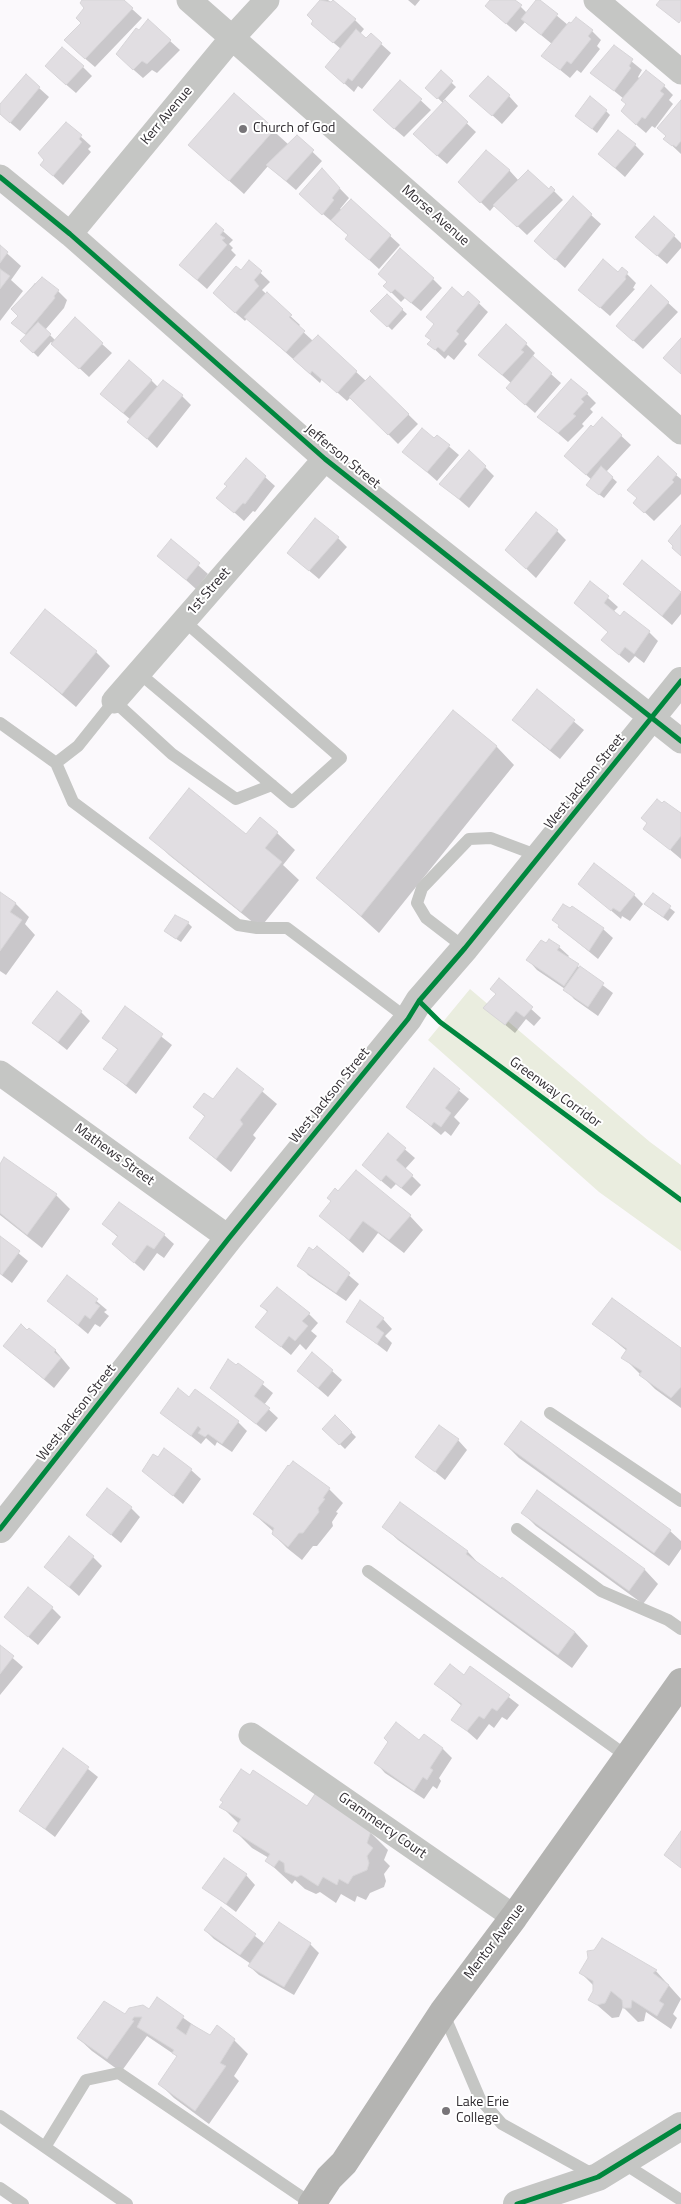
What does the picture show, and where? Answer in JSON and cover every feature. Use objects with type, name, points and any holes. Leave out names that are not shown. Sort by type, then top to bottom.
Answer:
[{"type":"main road","name":"Mentor Avenue","points":[[312,2204],[329,2178],[344,2163],[443,2012],[514,1917],[681,1682]]},
{"type":"street","name":"Morse Avenue","points":[[189,0],[681,432]]},
{"type":"street","name":"Kerr Avenue","points":[[70,234],[232,38],[267,0]]},
{"type":"street","points":[[596,0],[681,72]]},
{"type":"street","name":"Jefferson Street","points":[[0,177],[70,234],[325,458],[652,716],[681,741]]},
{"type":"street","name":"1st Street","points":[[114,701],[325,458]]},
{"type":"street","name":"West Jackson Street","points":[[0,1529],[229,1238],[408,1019],[419,1001],[465,948],[681,681]]},
{"type":"street","name":"Mathews Street","points":[[0,1073],[229,1238]]},
{"type":"street","name":"Grammercy Court","points":[[251,1735],[514,1917]]},
{"type":"street","points":[[517,2204],[598,2177],[681,2126]]},
{"type":"lane","points":[[139,673],[292,802],[341,758],[184,620]]},
{"type":"lane","points":[[114,701],[172,754],[236,799],[272,785]]},
{"type":"lane","name":"1st Street","points":[[56,763],[78,746],[114,701]]},
{"type":"lane","points":[[0,723],[56,763],[73,802],[238,925],[257,928],[287,928],[408,1019]]},
{"type":"lane","points":[[465,948],[426,918],[417,903],[422,888],[469,839],[491,838],[539,856]]},
{"type":"lane","points":[[550,1413],[681,1501]]},
{"type":"lane","points":[[517,1529],[602,1591],[668,1620],[681,1629]]},
{"type":"lane","points":[[368,1571],[628,1757]]},
{"type":"lane","points":[[443,2012],[480,2099],[502,2124],[598,2177]]},
{"type":"lane","points":[[45,2146],[86,2080],[119,2073],[312,2204]]},
{"type":"lane","points":[[0,2116],[127,2204]]},
{"type":"lane","points":[[623,2163],[681,2200]]},
{"type":"lane","points":[[0,2188],[23,2204]]},
{"type":"shaded area","points":[[470,989],[650,1142],[681,1165],[681,1251],[599,1192],[428,1040]]},
{"type":"building","points":[[82,0],[124,0],[133,8],[85,59],[64,40],[81,23],[76,18],[84,8],[80,3]]},
{"type":"building","points":[[320,0],[331,2],[333,0],[356,19],[333,43],[311,24],[313,21],[307,15]]},
{"type":"building","points":[[490,0],[515,0],[522,5],[506,24],[485,6]]},
{"type":"building","points":[[536,0],[540,0],[558,14],[541,35],[521,19]]},
{"type":"building","points":[[660,0],[681,0],[681,20],[679,23],[656,5]]},
{"type":"building","points":[[576,17],[593,30],[588,36],[591,39],[571,64],[567,61],[560,70],[541,56],[569,22],[571,23]]},
{"type":"building","points":[[148,19],[171,40],[147,64],[142,61],[133,70],[116,54],[136,28],[139,30]]},
{"type":"building","points":[[356,29],[366,38],[371,33],[382,43],[352,81],[348,78],[344,84],[325,67]]},
{"type":"building","points":[[614,45],[633,59],[629,66],[631,68],[614,91],[590,73]]},
{"type":"building","points":[[62,47],[84,66],[66,85],[45,66]]},
{"type":"building","points":[[441,70],[453,81],[437,99],[425,88]]},
{"type":"building","points":[[646,70],[665,85],[660,91],[664,94],[645,119],[642,117],[636,125],[621,111],[626,104],[621,100]]},
{"type":"building","points":[[26,74],[40,87],[10,123],[0,114],[0,104]]},
{"type":"building","points":[[488,76],[510,95],[492,116],[469,96]]},
{"type":"building","points":[[400,80],[422,99],[394,129],[373,110]]},
{"type":"building","points":[[234,93],[275,129],[229,181],[188,145]]},
{"type":"building","points":[[590,96],[607,110],[592,129],[575,116]]},
{"type":"building","points":[[445,100],[468,122],[437,156],[413,134]]},
{"type":"building","points":[[681,100],[681,141],[676,147],[663,139],[666,136],[657,128]]},
{"type":"building","points":[[66,122],[82,135],[79,139],[82,142],[53,176],[40,165],[44,160],[38,153]]},
{"type":"building","points":[[618,130],[636,144],[615,168],[598,154]]},
{"type":"building","points":[[297,135],[314,150],[286,181],[266,165]]},
{"type":"building","points":[[486,150],[510,170],[480,203],[458,182]]},
{"type":"building","points":[[322,168],[340,188],[332,198],[334,200],[322,215],[299,194]]},
{"type":"building","points":[[528,170],[549,189],[551,186],[555,190],[517,227],[493,205]]},
{"type":"building","points":[[573,196],[592,214],[555,260],[534,241]]},
{"type":"building","points":[[351,199],[391,235],[369,260],[345,239],[348,235],[331,220]]},
{"type":"building","points":[[654,216],[675,235],[657,256],[635,237]]},
{"type":"building","points":[[216,223],[224,230],[220,235],[225,238],[222,240],[227,245],[197,280],[179,265]]},
{"type":"building","points":[[0,245],[8,252],[0,263]]},
{"type":"building","points":[[400,248],[434,278],[411,303],[395,289],[391,293],[383,286],[387,282],[378,274]]},
{"type":"building","points":[[603,259],[618,272],[622,267],[628,272],[625,277],[626,279],[600,308],[578,290]]},
{"type":"building","points":[[249,260],[262,271],[254,280],[259,286],[235,313],[213,293],[236,266],[241,270]]},
{"type":"building","points":[[0,269],[10,276],[0,289]]},
{"type":"building","points":[[42,277],[59,290],[54,296],[55,298],[25,334],[11,323],[18,316],[11,309]]},
{"type":"building","points":[[651,285],[669,302],[633,341],[616,326]]},
{"type":"building","points":[[452,287],[463,297],[468,291],[480,302],[456,331],[459,334],[444,352],[438,347],[435,350],[427,344],[431,340],[425,336],[434,324],[426,317]]},
{"type":"building","points":[[267,292],[292,315],[289,317],[305,331],[286,352],[244,317]]},
{"type":"building","points":[[387,294],[403,309],[387,327],[370,311]]},
{"type":"building","points":[[75,317],[103,343],[79,369],[51,344]]},
{"type":"building","points":[[38,322],[51,334],[33,353],[20,341]]},
{"type":"building","points":[[506,324],[527,343],[521,350],[524,352],[502,375],[478,355]]},
{"type":"building","points":[[318,335],[357,371],[337,393],[312,371],[310,374],[293,359]]},
{"type":"building","points":[[681,338],[681,374],[663,358]]},
{"type":"building","points":[[533,356],[552,373],[525,405],[506,388]]},
{"type":"building","points":[[129,360],[152,380],[123,413],[100,394]]},
{"type":"building","points":[[370,376],[409,414],[388,435],[349,397]]},
{"type":"building","points":[[571,379],[588,393],[581,399],[584,402],[573,414],[576,416],[558,433],[537,417]]},
{"type":"building","points":[[163,380],[183,395],[147,439],[127,422]]},
{"type":"building","points":[[602,417],[622,435],[586,475],[564,456],[591,425],[593,427]]},
{"type":"building","points":[[422,428],[434,438],[437,435],[450,445],[427,472],[402,452]]},
{"type":"building","points":[[469,450],[486,466],[459,499],[439,484]]},
{"type":"building","points":[[658,456],[677,474],[672,480],[674,482],[644,513],[633,503],[637,498],[627,490]]},
{"type":"building","points":[[246,458],[266,476],[245,504],[243,503],[234,513],[216,498],[227,486],[224,484]]},
{"type":"building","points":[[601,466],[613,477],[599,495],[586,485]]},
{"type":"building","points":[[536,512],[558,530],[526,569],[505,550]]},
{"type":"building","points":[[315,518],[339,537],[309,571],[287,553]]},
{"type":"building","points":[[681,525],[681,556],[672,548],[673,546],[668,541]]},
{"type":"building","points":[[171,539],[200,563],[186,580],[157,556]]},
{"type":"building","points":[[642,560],[681,592],[662,616],[623,584]]},
{"type":"building","points":[[590,581],[609,596],[604,603],[620,616],[624,611],[650,631],[634,654],[625,647],[619,655],[601,640],[608,632],[574,603]]},
{"type":"building","points":[[45,609],[97,651],[62,694],[10,653]]},
{"type":"building","points":[[537,689],[575,720],[550,750],[512,720]]},
{"type":"building","points":[[453,710],[497,746],[361,916],[316,878]]},
{"type":"building","points":[[189,788],[246,834],[260,817],[278,832],[265,848],[282,862],[241,912],[149,838]]},
{"type":"building","points":[[657,799],[662,803],[664,801],[681,813],[681,836],[670,850],[643,829],[647,823],[641,818]]},
{"type":"building","points":[[594,863],[635,894],[620,912],[613,908],[611,911],[578,884]]},
{"type":"building","points":[[0,892],[16,903],[10,912],[22,920],[0,951]]},
{"type":"building","points":[[653,893],[671,906],[663,917],[644,904]]},
{"type":"building","points":[[563,904],[570,908],[572,906],[604,928],[589,951],[558,927],[559,925],[552,920]]},
{"type":"building","points":[[175,915],[189,922],[176,939],[164,931]]},
{"type":"building","points":[[549,939],[560,946],[557,950],[579,964],[564,986],[526,960],[541,940],[546,943]]},
{"type":"building","points":[[580,966],[604,983],[588,1007],[563,990]]},
{"type":"building","points":[[499,978],[533,1007],[524,1017],[516,1011],[505,1025],[483,1008],[496,994],[490,989]]},
{"type":"building","points":[[57,991],[82,1011],[58,1042],[32,1023]]},
{"type":"building","points":[[125,1006],[163,1034],[126,1085],[103,1069],[118,1049],[102,1038]]},
{"type":"building","points":[[237,1068],[264,1089],[240,1120],[243,1124],[216,1159],[189,1138],[205,1116],[193,1107],[204,1093],[213,1099]]},
{"type":"building","points":[[434,1068],[460,1089],[445,1108],[451,1113],[441,1127],[434,1122],[431,1126],[406,1107]]},
{"type":"building","points":[[388,1133],[406,1148],[396,1160],[413,1175],[401,1188],[386,1175],[381,1181],[362,1165]]},
{"type":"building","points":[[4,1157],[57,1194],[27,1235],[0,1213],[0,1164]]},
{"type":"building","points":[[356,1170],[411,1215],[389,1240],[363,1221],[349,1240],[319,1216],[331,1201],[327,1198],[335,1188],[338,1191]]},
{"type":"building","points":[[119,1202],[165,1234],[154,1249],[147,1245],[134,1263],[112,1244],[118,1236],[102,1224]]},
{"type":"building","points":[[0,1236],[20,1251],[2,1275],[0,1273]]},
{"type":"building","points":[[317,1246],[350,1273],[336,1293],[297,1266],[309,1247],[313,1250]]},
{"type":"building","points":[[67,1275],[98,1299],[95,1303],[100,1306],[90,1319],[85,1315],[78,1325],[47,1301]]},
{"type":"building","points":[[277,1287],[310,1313],[302,1321],[308,1326],[295,1341],[289,1336],[281,1347],[255,1327],[268,1311],[260,1306]]},
{"type":"building","points":[[612,1298],[681,1348],[681,1387],[671,1398],[639,1375],[642,1371],[621,1358],[627,1349],[592,1324]]},
{"type":"building","points":[[360,1300],[384,1318],[376,1327],[384,1333],[377,1344],[346,1322]]},
{"type":"building","points":[[21,1324],[27,1330],[29,1328],[56,1350],[54,1352],[61,1358],[44,1379],[3,1346]]},
{"type":"building","points":[[312,1352],[333,1370],[318,1388],[297,1371]]},
{"type":"building","points":[[228,1359],[236,1365],[238,1363],[264,1382],[254,1396],[270,1408],[256,1424],[210,1388]]},
{"type":"building","points":[[178,1388],[189,1397],[195,1389],[239,1421],[222,1444],[208,1434],[205,1437],[198,1433],[201,1429],[198,1426],[191,1436],[160,1413]]},
{"type":"building","points":[[335,1415],[352,1432],[339,1445],[322,1429]]},
{"type":"building","points":[[521,1421],[671,1530],[654,1553],[504,1444]]},
{"type":"building","points":[[439,1425],[459,1439],[435,1472],[415,1457]]},
{"type":"building","points":[[164,1448],[192,1469],[173,1496],[142,1471],[153,1454],[158,1457]]},
{"type":"building","points":[[293,1461],[330,1488],[318,1508],[319,1512],[303,1533],[299,1533],[288,1547],[272,1534],[274,1528],[253,1514],[288,1465]]},
{"type":"building","points":[[107,1488],[132,1507],[111,1535],[86,1515]]},
{"type":"building","points":[[537,1490],[645,1569],[629,1591],[521,1513]]},
{"type":"building","points":[[400,1502],[468,1551],[466,1554],[501,1579],[502,1577],[575,1632],[558,1655],[382,1527]]},
{"type":"building","points":[[69,1536],[94,1556],[69,1587],[44,1567]]},
{"type":"building","points":[[28,1587],[53,1607],[28,1637],[4,1617]]},
{"type":"building","points":[[0,1645],[14,1656],[0,1674]]},
{"type":"building","points":[[450,1664],[464,1675],[470,1666],[510,1695],[497,1711],[492,1708],[484,1719],[479,1716],[467,1731],[451,1720],[462,1704],[434,1684]]},
{"type":"building","points":[[396,1722],[419,1740],[424,1734],[443,1748],[430,1768],[433,1770],[427,1780],[423,1777],[414,1791],[374,1763],[388,1742],[384,1738]]},
{"type":"building","points":[[63,1748],[89,1767],[45,1829],[19,1811]]},
{"type":"building","points":[[241,1769],[250,1775],[253,1770],[307,1806],[317,1791],[371,1831],[367,1843],[373,1848],[367,1856],[369,1863],[367,1870],[353,1876],[348,1884],[339,1879],[337,1885],[323,1877],[318,1886],[301,1875],[297,1877],[285,1872],[284,1863],[279,1860],[274,1867],[265,1861],[270,1854],[233,1831],[241,1819],[219,1807],[223,1802],[220,1800]]},
{"type":"building","points":[[681,1831],[681,1868],[664,1855]]},
{"type":"building","points":[[224,1858],[247,1874],[226,1904],[202,1888]]},
{"type":"building","points":[[221,1907],[256,1934],[240,1955],[204,1930]]},
{"type":"building","points":[[279,1922],[311,1943],[284,1987],[248,1966]]},
{"type":"building","points":[[602,1938],[657,1970],[653,1973],[669,1985],[659,2001],[664,2004],[657,2016],[632,2000],[631,2008],[623,2008],[622,2000],[611,1991],[605,2003],[597,2005],[588,2000],[593,1991],[593,1981],[579,1973],[588,1958],[587,1951],[594,1950]]},
{"type":"building","points":[[157,1997],[184,2016],[176,2028],[186,2035],[191,2024],[210,2035],[217,2025],[235,2039],[220,2063],[226,2066],[195,2111],[158,2084],[177,2056],[172,2053],[174,2050],[137,2027],[142,2017],[134,2017],[132,2020],[134,2021],[107,2059],[77,2038],[104,2001],[125,2014],[129,2008],[143,2005],[149,2009]]},
{"type":"cycle path","points":[[0,177],[70,234],[325,459],[681,741]]},
{"type":"cycle path","points":[[0,1529],[229,1238],[408,1019],[419,1001],[465,948],[681,681]]},
{"type":"cycle path","name":"Greenway Corridor","points":[[419,1001],[440,1022],[681,1200]]},
{"type":"cycle path","points":[[517,2204],[598,2177],[681,2126]]},
{"type":"place","name":"Church of God","points":[[243,129]]},
{"type":"place","name":"Lake Erie College","points":[[446,2111]]}]
